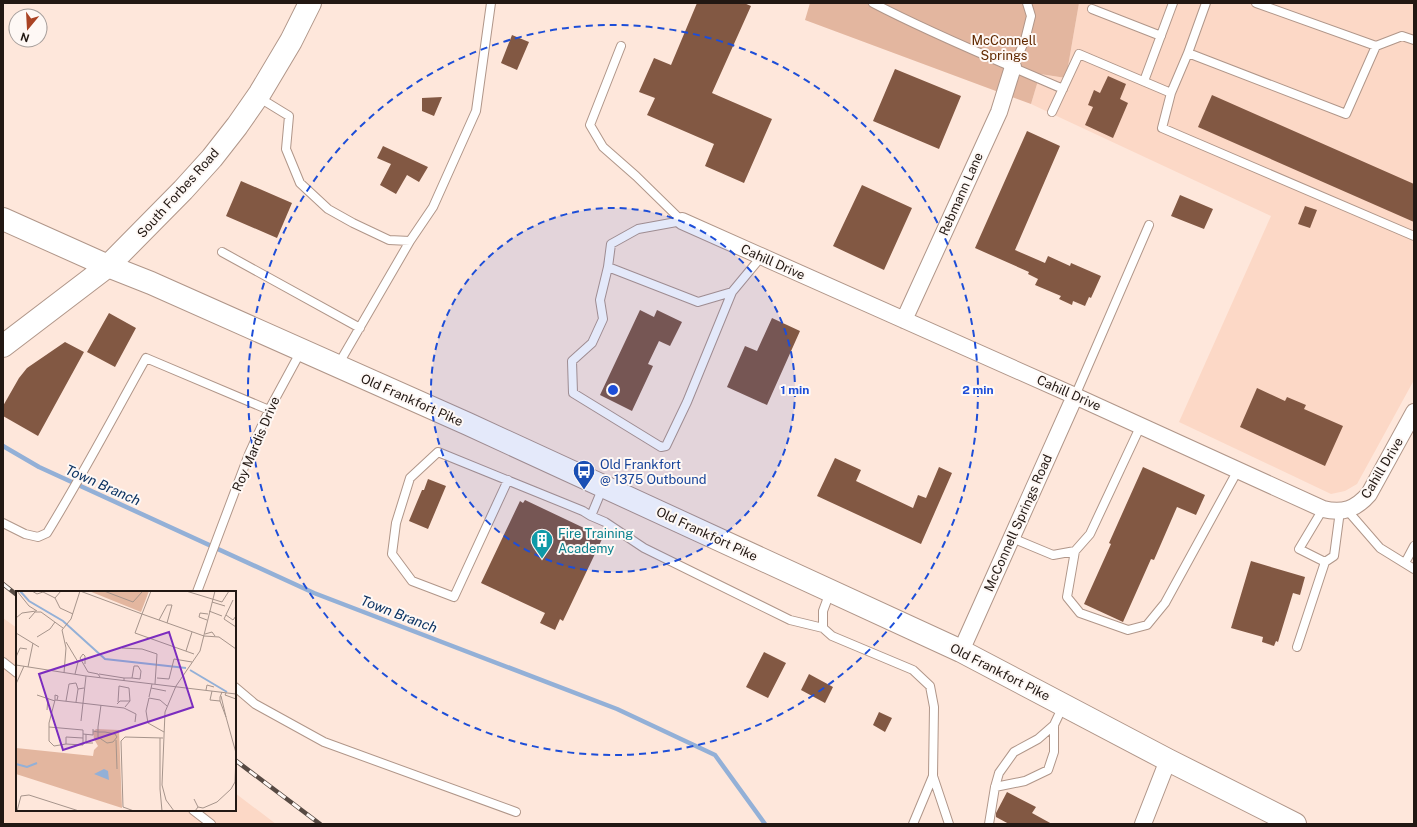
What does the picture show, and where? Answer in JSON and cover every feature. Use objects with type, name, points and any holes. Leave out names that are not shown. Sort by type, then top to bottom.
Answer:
[{"type":"main road","name":"South Forbes Road","points":[[3,346],[77,288],[108,266],[212,158],[257,96],[291,41],[310,3]]},
{"type":"main road","name":"Old Frankfort Pike","points":[[3,219],[337,366],[960,651],[1168,760],[1295,824]]},
{"type":"street","name":"Rebmann Lane","points":[[904,320],[998,112],[1013,67]]},
{"type":"street","name":"Cahill Drive","points":[[682,221],[1141,425],[1323,509],[1343,510],[1363,501],[1369,494],[1414,412]]},
{"type":"street","name":"McConnell Springs Road","points":[[960,651],[1075,396]]},
{"type":"street","points":[[1142,824],[1168,760]]},
{"type":"lane","points":[[337,366],[410,241],[432,207],[476,111],[491,3]]},
{"type":"lane","points":[[873,3],[898,17],[1063,89]]},
{"type":"lane","points":[[1013,67],[1026,40],[1031,16],[1027,3]]},
{"type":"lane","points":[[1144,81],[1173,3]]},
{"type":"lane","points":[[1206,3],[1188,53],[1171,93],[1162,128],[1414,236]]},
{"type":"lane","points":[[1256,3],[1376,46],[1402,36],[1414,40]]},
{"type":"lane","points":[[1092,9],[1161,36]]},
{"type":"lane","points":[[621,46],[590,125],[603,147],[636,176],[682,221]]},
{"type":"lane","points":[[1188,53],[1346,114],[1376,46]]},
{"type":"lane","points":[[1052,112],[1079,54],[1171,93]]},
{"type":"lane","points":[[257,96],[289,116],[286,149],[300,183],[328,208],[353,223],[389,240],[410,241]]},
{"type":"lane","points":[[682,221],[638,229],[611,244],[608,267],[600,300],[603,319],[592,343],[572,361],[573,393],[661,447],[666,446],[687,402],[732,292],[761,257]]},
{"type":"lane","points":[[1075,396],[1149,225]]},
{"type":"lane","points":[[222,252],[360,328]]},
{"type":"lane","points":[[608,267],[698,302],[732,292]]},
{"type":"lane","name":"Roy Mardis Drive","points":[[197,591],[249,454],[269,410],[301,350]]},
{"type":"lane","points":[[3,523],[25,534],[38,537],[47,533],[80,479],[96,447],[146,358],[269,410]]},
{"type":"lane","points":[[1141,425],[1090,534],[1075,551],[1067,597],[1080,613],[1128,630],[1147,625],[1165,603],[1238,470]]},
{"type":"lane","points":[[508,480],[454,597],[412,581],[392,554],[396,523],[410,478],[438,452],[508,480],[605,522],[644,548],[790,620],[823,628],[832,636],[914,670],[930,686],[934,707],[933,776],[949,824]]},
{"type":"lane","points":[[591,516],[603,487]]},
{"type":"lane","points":[[1323,509],[1300,549],[1325,562]]},
{"type":"lane","points":[[1297,647],[1325,562],[1334,556],[1343,510]]},
{"type":"lane","points":[[1343,510],[1380,548],[1414,569]]},
{"type":"lane","points":[[1012,538],[1053,555],[1075,551]]},
{"type":"lane","points":[[1406,563],[1414,546]]},
{"type":"lane","points":[[823,628],[823,611],[830,591]]},
{"type":"lane","points":[[3,662],[16,672]]},
{"type":"lane","points":[[236,688],[255,704],[324,742],[516,812]]},
{"type":"lane","points":[[989,824],[995,787],[999,773],[1014,752],[1038,739],[1054,725],[1064,705]]},
{"type":"lane","points":[[995,787],[1025,782],[1048,770],[1054,752],[1054,725]]},
{"type":"lane","points":[[913,824],[933,776]]},
{"type":"lane","points":[[194,811],[211,824]]},
{"type":"shaded area","points":[[1079,3],[1414,3],[1414,380],[1357,484],[1345,491],[1331,494],[1179,422],[1271,216],[1031,104],[1040,74],[1066,78]]},
{"type":"shaded area","points":[[3,618],[16,627],[16,811],[236,811],[236,794],[276,824],[3,824]]},
{"type":"green space","name":"McConnell Springs","points":[[810,3],[1079,3],[1066,78],[1040,74],[1031,104],[805,20]]},
{"type":"building","points":[[697,3],[744,3],[751,6],[712,93],[772,119],[744,183],[705,166],[714,144],[647,115],[655,98],[639,92],[654,58],[671,65]]},
{"type":"building","points":[[512,35],[529,42],[517,70],[501,63]]},
{"type":"building","points":[[895,69],[961,96],[939,149],[873,121]]},
{"type":"building","points":[[1108,76],[1126,84],[1120,99],[1128,103],[1113,138],[1085,125],[1093,107],[1088,105],[1094,90],[1100,93]]},
{"type":"building","points":[[1212,95],[1414,184],[1414,222],[1198,127]]},
{"type":"building","points":[[442,97],[434,116],[422,111],[422,98]]},
{"type":"building","points":[[1027,131],[1060,146],[1015,250],[1045,263],[1048,256],[1070,266],[1071,263],[1101,276],[1091,298],[1089,297],[1085,306],[1073,301],[1072,305],[1059,299],[1061,296],[1035,285],[1038,279],[1028,274],[1029,272],[975,248]]},
{"type":"building","points":[[383,146],[428,167],[419,182],[407,175],[396,194],[380,185],[391,164],[377,158]]},
{"type":"building","points":[[241,181],[292,203],[277,238],[226,216]]},
{"type":"building","points":[[862,185],[912,208],[884,270],[833,246]]},
{"type":"building","points":[[1180,195],[1213,209],[1204,229],[1171,216]]},
{"type":"building","points":[[1305,206],[1317,210],[1310,228],[1298,224]]},
{"type":"building","points":[[640,310],[654,317],[657,310],[682,322],[670,346],[659,341],[648,364],[653,366],[632,411],[600,395]]},
{"type":"building","points":[[109,313],[136,328],[115,367],[87,352]]},
{"type":"building","points":[[772,318],[800,331],[767,405],[727,387],[745,346],[757,351]]},
{"type":"building","points":[[65,342],[84,352],[38,436],[3,416],[3,406],[19,378],[27,368]]},
{"type":"building","points":[[1257,388],[1285,401],[1287,397],[1306,405],[1304,409],[1343,426],[1325,466],[1240,427]]},
{"type":"building","points":[[835,458],[861,470],[856,481],[913,508],[918,495],[926,498],[939,467],[952,473],[921,544],[817,496]]},
{"type":"building","points":[[1143,467],[1205,495],[1196,515],[1177,507],[1154,560],[1151,559],[1123,622],[1084,604]]},
{"type":"building","points":[[428,479],[446,486],[428,529],[409,521]]},
{"type":"building","name":"Fire Training Academy","points":[[525,500],[603,537],[563,621],[560,619],[555,630],[540,623],[545,613],[481,583],[520,501],[523,503]]},
{"type":"building","points":[[1251,561],[1305,577],[1300,595],[1293,593],[1278,642],[1276,641],[1274,646],[1262,642],[1263,637],[1231,628]]},
{"type":"building","points":[[764,652],[786,663],[768,698],[746,687]]},
{"type":"building","points":[[809,674],[833,687],[825,703],[801,690]]},
{"type":"building","points":[[879,712],[892,718],[885,732],[873,725]]},
{"type":"building","points":[[1007,792],[1036,807],[1032,813],[1052,824],[1009,824],[996,817],[996,813]]},
{"type":"waterway","name":"Town Branch","points":[[3,446],[39,467],[314,593],[617,709],[715,755],[765,824]]},
{"type":"railway","points":[[3,584],[16,594]]},
{"type":"railway","points":[[236,761],[320,824]]},
{"type":"place","name":"Old Frankfort @ 1375 Outbound","points":[[584,490]]},
{"type":"place","name":"Fire Training Academy","points":[[542,560]]}]
